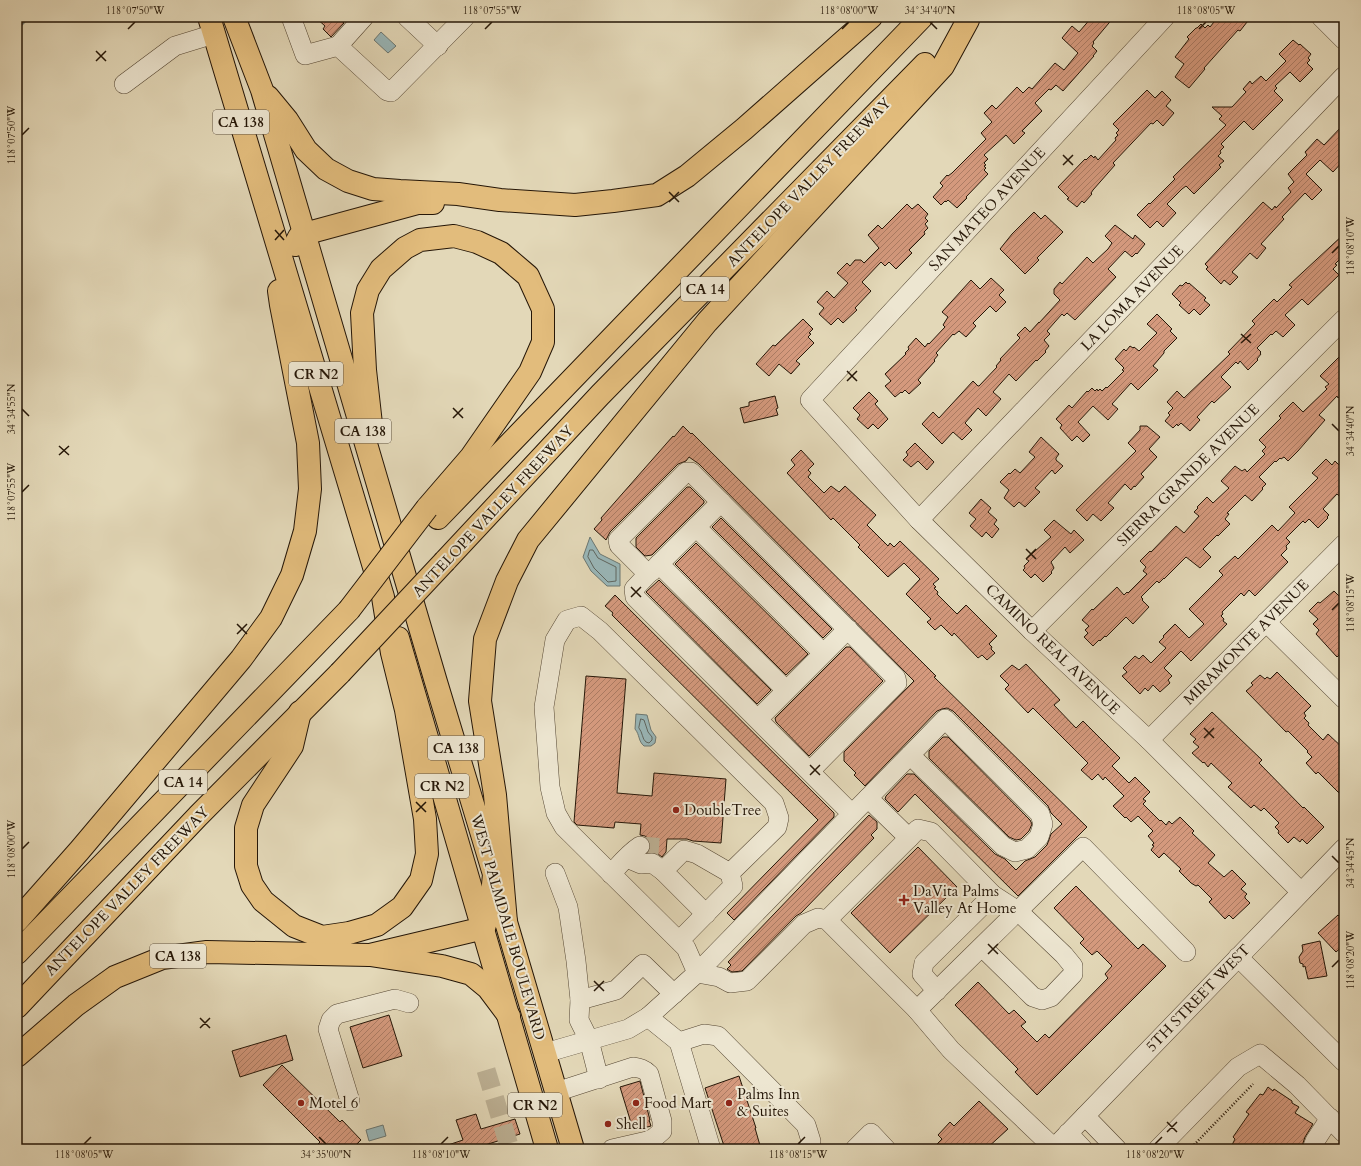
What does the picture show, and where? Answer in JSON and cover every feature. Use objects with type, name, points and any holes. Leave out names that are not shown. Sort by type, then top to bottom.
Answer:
[{"type":"main road","name":"WEST PALMDALE BOULEVARD","points":[[234,17],[262,90],[494,874],[506,922],[573,1149]]},
{"type":"main road","points":[[262,90],[287,120],[306,150],[326,169],[348,181],[373,189],[458,194],[500,200],[575,205],[613,201],[657,195],[687,176],[744,129],[871,17]]},
{"type":"main road","name":"CA 14","points":[[17,953],[350,610],[433,513],[922,17]]},
{"type":"main road","points":[[506,922],[495,795],[480,701],[485,639],[507,581],[528,540],[707,322],[943,66],[969,19]]},
{"type":"main road","name":"ANTELOPE VALLEY FREEWAY","points":[[17,1007],[198,816],[340,673],[600,395],[969,19]]},
{"type":"main road","name":"CA 138","points":[[17,921],[89,840],[241,659],[271,618],[292,575],[305,531],[310,489],[308,443],[281,305],[272,228],[212,25]]},
{"type":"main road","points":[[285,270],[296,243],[304,234],[418,203],[500,200]]},
{"type":"main road","name":"CR N2","points":[[272,228],[383,596],[400,643],[484,928]]},
{"type":"main road","points":[[377,479],[365,370],[362,313],[368,290],[381,269],[405,248],[420,240],[454,236],[477,242],[501,253],[528,276],[543,309],[543,342],[530,372],[433,513]]},
{"type":"main road","points":[[300,712],[292,746],[253,805],[246,828],[246,866],[252,885],[262,902],[294,926],[322,937],[349,934],[377,925],[402,907],[420,880],[427,854],[425,819],[406,710],[392,653],[383,596]]},
{"type":"main road","name":"CA 138","points":[[17,1056],[76,1005],[115,977],[162,958],[207,952],[370,955],[484,928],[492,906],[494,874]]},
{"type":"main road","name":"WEST PALMDALE BOULEVARD","points":[[484,928],[544,1139]]},
{"type":"main road","points":[[370,955],[442,966],[471,974],[488,988],[508,1016]]},
{"type":"main road","points":[[522,1061],[545,1053]]},
{"type":"main road","points":[[544,1139],[549,1133],[558,1149]]},
{"type":"street","points":[[291,17],[305,55],[338,46],[364,17]]},
{"type":"street","points":[[407,17],[438,46]]},
{"type":"street","points":[[338,46],[387,92],[391,92],[465,17]]},
{"type":"street","name":"SAN MATEO AVENUE","points":[[810,400],[1165,17]]},
{"type":"street","points":[[1321,17],[1344,40]]},
{"type":"street","points":[[124,84],[175,46],[212,25]]},
{"type":"street","name":"LA LOMA AVENUE","points":[[919,520],[1344,76]]},
{"type":"street","name":"SIERRA GRANDE AVENUE","points":[[1032,631],[1344,319]]},
{"type":"street","name":"CAMINO REAL AVENUE","points":[[810,400],[919,520],[1032,631],[1149,740],[1301,892]]},
{"type":"street","points":[[786,690],[654,569],[619,545],[618,540],[686,472],[691,472],[896,678],[897,683],[810,771]]},
{"type":"street","points":[[721,502],[634,589],[635,597],[852,814]]},
{"type":"street","points":[[696,527],[823,653]]},
{"type":"street","name":"MIRAMONTE AVENUE","points":[[1149,740],[1344,544]]},
{"type":"street","points":[[697,973],[686,948],[564,827],[556,813],[550,788],[544,707],[555,640],[567,620],[582,616],[600,631],[774,803],[779,818],[776,827],[730,873]]},
{"type":"street","points":[[1266,622],[1344,699]]},
{"type":"street","points":[[758,719],[848,629]]},
{"type":"street","points":[[545,1053],[628,1029],[648,1018],[697,973],[945,719],[1040,814],[1044,824],[1039,837],[1027,849],[1015,852],[1003,846],[910,755]]},
{"type":"street","points":[[868,798],[909,838]]},
{"type":"street","points":[[827,920],[918,829],[931,832],[993,895],[1018,911],[1064,955],[1073,966],[1073,974],[1051,997],[1042,1000],[1033,997],[982,947]]},
{"type":"street","points":[[917,1010],[1083,847],[1186,952]]},
{"type":"street","name":"5TH STREET WEST","points":[[1054,1148],[1344,848]]},
{"type":"street","points":[[664,870],[675,849],[697,854],[730,873],[733,886],[679,941]]},
{"type":"street","points":[[611,874],[633,852],[641,864],[652,863],[664,870],[706,914]]},
{"type":"street","points":[[555,873],[568,907],[580,1000],[579,1020],[589,1040],[599,1079]]},
{"type":"street","points":[[936,991],[922,974],[924,963],[993,895]]},
{"type":"street","points":[[697,973],[719,977],[730,982],[747,981],[804,924],[818,918],[827,920],[917,1010],[951,1050],[1054,1148]]},
{"type":"street","points":[[1238,957],[1344,1062]]},
{"type":"street","points":[[580,1000],[616,990],[643,964],[674,994]]},
{"type":"street","points":[[350,1101],[328,1029],[331,1020],[337,1014],[395,999],[409,1003]]},
{"type":"street","points":[[648,1018],[679,1042],[711,1149]]},
{"type":"street","points":[[679,1042],[704,1034],[718,1036],[806,1126],[811,1141],[808,1149]]},
{"type":"street","points":[[1158,1149],[1238,1067],[1260,1054],[1297,1085],[1344,1133]]},
{"type":"street","points":[[556,1092],[633,1067],[641,1068],[649,1074],[662,1121],[662,1131],[654,1138],[647,1141],[612,1149]]},
{"type":"street","points":[[1085,1116],[1117,1149]]},
{"type":"street","points":[[1312,1149],[1330,1118]]},
{"type":"street","points":[[855,1149],[871,1133],[886,1149]]},
{"type":"street","points":[[1068,1133],[1083,1149]]},
{"type":"path","points":[[1190,1149],[1252,1084]]},
{"type":"water","points":[[381,32],[396,46],[388,53],[374,40]]},
{"type":"water","points":[[590,537],[600,554],[620,564],[620,586],[607,586],[591,571],[583,557]]},
{"type":"water","points":[[636,714],[647,715],[651,730],[656,737],[655,743],[651,746],[644,746],[641,742],[635,729]]},
{"type":"water","points":[[383,1125],[386,1136],[369,1141],[366,1130]]},
{"type":"building","points":[[315,17],[337,17],[344,23],[331,37],[323,29],[325,26]]},
{"type":"building","points":[[1092,17],[1114,17],[1093,42],[1094,43],[1092,46],[1097,51],[1094,56],[1063,91],[1056,85],[1051,90],[1049,89],[1035,103],[1042,111],[1022,131],[1025,133],[1014,144],[1006,135],[984,155],[988,159],[984,163],[986,168],[984,170],[988,174],[957,208],[948,200],[941,205],[933,197],[943,186],[940,183],[986,139],[981,133],[992,122],[984,113],[992,105],[996,109],[1017,87],[1023,93],[1029,87],[1032,89],[1055,63],[1064,70],[1078,53],[1062,38],[1072,26],[1079,32]]},
{"type":"building","points":[[1218,17],[1251,17],[1240,31],[1238,30],[1204,68],[1205,69],[1189,88],[1175,77],[1184,64],[1175,57],[1189,39],[1187,37],[1196,28],[1201,24],[1205,28],[1208,25],[1210,27]]},
{"type":"building","points":[[1293,40],[1311,54],[1308,58],[1310,60],[1307,63],[1313,69],[1300,82],[1290,72],[1275,86],[1277,88],[1274,91],[1283,100],[1253,130],[1244,121],[1221,144],[1224,147],[1218,156],[1224,161],[1219,165],[1221,167],[1194,194],[1186,186],[1182,189],[1167,204],[1176,213],[1163,227],[1157,221],[1150,228],[1137,215],[1175,179],[1173,177],[1226,125],[1219,119],[1222,116],[1212,107],[1232,107],[1246,92],[1243,89],[1250,81],[1252,84],[1261,76],[1266,81],[1286,61],[1279,54]]},
{"type":"building","points":[[1147,90],[1155,98],[1162,91],[1171,100],[1166,106],[1174,113],[1163,126],[1157,120],[1153,124],[1151,123],[1113,163],[1115,165],[1093,190],[1091,193],[1092,194],[1084,203],[1082,201],[1077,207],[1067,199],[1069,198],[1058,187],[1085,159],[1086,160],[1091,155],[1094,158],[1095,156],[1098,160],[1116,140],[1115,138],[1118,135],[1116,133],[1119,130],[1113,124]]},
{"type":"building","points":[[1344,124],[1344,160],[1333,172],[1320,160],[1306,174],[1322,190],[1312,200],[1305,193],[1282,217],[1284,219],[1261,244],[1266,248],[1257,259],[1250,253],[1232,272],[1238,277],[1230,285],[1224,280],[1221,284],[1206,269],[1208,267],[1205,264],[1263,202],[1272,210],[1275,206],[1276,208],[1291,192],[1288,188],[1294,182],[1288,174],[1307,155],[1305,152],[1317,139],[1324,145]]},
{"type":"building","points":[[907,204],[912,209],[918,204],[928,214],[925,218],[928,221],[925,224],[928,228],[924,232],[925,234],[909,250],[912,253],[896,269],[889,262],[885,266],[881,262],[862,282],[871,291],[855,308],[857,310],[843,323],[838,318],[831,325],[819,314],[824,308],[817,302],[827,291],[834,298],[848,283],[837,273],[847,263],[850,266],[855,260],[861,260],[864,263],[879,248],[868,235],[878,225],[882,229]]},
{"type":"building","points":[[1034,212],[1041,219],[1045,215],[1063,232],[1037,258],[1039,260],[1025,274],[1000,249],[1012,234]]},
{"type":"building","points":[[1115,225],[1133,239],[1135,235],[1145,244],[1137,254],[1136,253],[1132,257],[1125,251],[1108,269],[1116,277],[1075,320],[1067,313],[1064,316],[1062,314],[1047,331],[1050,334],[1044,340],[1049,346],[1045,351],[1046,352],[1016,381],[1009,374],[993,392],[1001,399],[986,416],[978,408],[965,423],[972,430],[962,440],[953,432],[942,444],[922,424],[933,412],[939,418],[973,381],[979,386],[997,367],[996,366],[1001,360],[1000,359],[1020,338],[1017,335],[1025,327],[1030,332],[1060,300],[1054,294],[1054,289],[1060,282],[1062,284],[1087,257],[1093,263],[1108,249],[1112,243],[1105,236]]},
{"type":"building","points":[[1344,234],[1344,255],[1335,264],[1337,265],[1333,269],[1339,275],[1308,305],[1302,299],[1285,315],[1295,325],[1283,337],[1276,331],[1272,335],[1271,334],[1257,348],[1261,354],[1257,359],[1258,360],[1248,370],[1240,361],[1238,364],[1236,362],[1221,377],[1231,387],[1214,403],[1212,401],[1197,417],[1200,420],[1190,431],[1181,423],[1178,426],[1177,424],[1173,428],[1165,421],[1170,415],[1168,413],[1173,408],[1167,402],[1177,391],[1184,398],[1230,354],[1228,352],[1255,324],[1252,321],[1274,299],[1277,302],[1292,287],[1289,285]]},
{"type":"building","points":[[991,278],[1004,290],[999,295],[1006,302],[996,312],[990,306],[973,323],[976,326],[966,337],[959,331],[954,335],[953,334],[936,353],[938,355],[934,360],[935,361],[918,380],[921,383],[909,394],[905,390],[895,397],[885,386],[891,381],[885,374],[906,354],[905,353],[909,349],[908,347],[916,338],[925,347],[945,327],[943,325],[948,317],[942,312],[971,280],[980,289]]},
{"type":"building","points":[[1186,282],[1206,298],[1204,300],[1210,305],[1200,315],[1194,309],[1189,314],[1179,305],[1181,303],[1172,294],[1180,285],[1182,286]]},
{"type":"building","points":[[1157,314],[1172,329],[1170,331],[1177,338],[1164,351],[1153,366],[1158,370],[1138,390],[1131,383],[1112,404],[1118,409],[1108,420],[1093,406],[1078,422],[1090,435],[1083,442],[1077,436],[1072,441],[1060,428],[1062,425],[1056,419],[1069,405],[1072,408],[1087,391],[1088,392],[1092,388],[1095,391],[1100,389],[1102,391],[1124,371],[1122,370],[1124,368],[1115,359],[1124,349],[1126,351],[1130,346],[1139,351],[1157,333],[1147,324]]},
{"type":"building","points":[[803,319],[813,329],[809,333],[811,334],[808,337],[814,343],[796,361],[800,364],[791,374],[779,364],[769,376],[756,364],[773,345],[775,346]]},
{"type":"building","points":[[1344,352],[1344,392],[1338,398],[1337,396],[1319,415],[1325,420],[1288,461],[1284,457],[1281,459],[1280,458],[1259,477],[1266,484],[1252,501],[1245,495],[1227,513],[1229,514],[1225,519],[1230,524],[1203,549],[1211,557],[1200,568],[1186,557],[1164,579],[1159,583],[1157,581],[1141,597],[1149,607],[1133,624],[1126,617],[1106,637],[1105,636],[1100,641],[1099,640],[1093,646],[1084,637],[1088,633],[1085,630],[1089,626],[1082,620],[1117,587],[1124,595],[1127,592],[1128,593],[1147,574],[1143,571],[1146,567],[1140,561],[1150,551],[1151,552],[1176,526],[1184,533],[1199,516],[1194,512],[1207,497],[1213,503],[1229,488],[1221,481],[1235,466],[1242,471],[1245,469],[1247,472],[1265,454],[1262,451],[1266,447],[1259,440],[1281,418],[1279,416],[1293,402],[1303,412],[1327,389],[1325,387],[1329,384],[1320,376]]},
{"type":"building","points":[[869,392],[878,401],[875,404],[888,419],[878,429],[873,424],[868,429],[857,419],[860,415],[853,408]]},
{"type":"building","points":[[775,396],[778,415],[744,423],[740,408],[749,406],[749,402]]},
{"type":"building","points":[[683,426],[691,434],[692,433],[936,676],[934,677],[1087,827],[1018,896],[915,794],[898,812],[885,799],[886,796],[907,774],[914,774],[995,854],[1005,859],[1016,870],[1025,861],[1035,857],[1047,845],[1051,834],[1062,824],[1051,813],[1048,806],[953,711],[947,708],[937,711],[865,786],[854,775],[856,773],[844,761],[844,752],[914,681],[699,464],[689,457],[686,461],[678,464],[610,532],[606,540],[594,529],[602,520],[601,518]]},
{"type":"building","points":[[1140,426],[1147,426],[1160,437],[1149,449],[1157,457],[1141,474],[1144,477],[1135,487],[1134,486],[1131,490],[1125,484],[1108,503],[1114,508],[1101,521],[1093,514],[1087,521],[1076,510],[1136,451],[1128,443],[1140,430]]},
{"type":"building","points":[[1041,437],[1059,454],[1056,460],[1063,466],[1055,474],[1052,470],[1035,488],[1040,492],[1025,507],[1019,502],[1014,507],[1004,498],[1009,490],[1000,482],[1015,469],[1020,473],[1035,457],[1029,452]]},
{"type":"building","points":[[915,443],[934,462],[927,470],[918,461],[911,467],[903,460],[908,455],[906,452]]},
{"type":"building","points":[[801,450],[814,464],[808,470],[811,473],[808,477],[824,493],[831,486],[839,492],[845,486],[876,515],[867,525],[888,546],[890,543],[894,547],[900,541],[939,579],[933,584],[936,587],[934,588],[938,592],[937,594],[957,614],[966,605],[997,636],[989,644],[995,653],[987,660],[982,655],[978,658],[954,633],[952,636],[941,625],[935,630],[927,622],[931,619],[906,594],[920,579],[904,563],[888,577],[858,547],[860,545],[833,518],[831,520],[787,473],[795,465],[791,460]]},
{"type":"building","points":[[1326,459],[1332,465],[1335,461],[1344,470],[1344,500],[1337,494],[1323,509],[1329,515],[1318,528],[1309,519],[1305,523],[1303,521],[1286,538],[1290,542],[1286,546],[1287,549],[1281,555],[1288,562],[1255,596],[1249,590],[1244,596],[1241,593],[1222,612],[1223,614],[1221,616],[1224,619],[1223,621],[1227,624],[1191,661],[1181,651],[1164,668],[1172,676],[1168,680],[1170,683],[1160,692],[1153,685],[1148,691],[1145,688],[1140,694],[1122,676],[1127,672],[1123,668],[1135,656],[1139,659],[1143,655],[1151,663],[1166,648],[1159,642],[1175,624],[1189,638],[1204,624],[1189,609],[1223,575],[1219,571],[1235,556],[1238,559],[1272,525],[1278,531],[1295,513],[1289,507],[1318,478],[1312,473]]},
{"type":"building","points":[[687,487],[690,487],[704,501],[704,503],[652,555],[645,556],[636,547],[636,538]]},
{"type":"building","points":[[981,499],[991,508],[988,512],[997,520],[994,524],[999,529],[992,538],[986,532],[982,537],[970,526],[976,519],[969,513]]},
{"type":"building","points":[[721,518],[832,629],[823,638],[712,527]]},
{"type":"building","points":[[1054,520],[1071,534],[1074,530],[1084,540],[1070,553],[1065,547],[1051,562],[1054,568],[1051,572],[1052,573],[1043,582],[1035,574],[1031,578],[1023,570],[1025,568],[1024,566],[1029,561],[1026,559],[1051,537],[1044,530]]},
{"type":"building","points":[[696,543],[808,654],[786,675],[675,564]]},
{"type":"building","points":[[659,580],[771,690],[757,704],[646,592]]},
{"type":"building","points":[[1334,591],[1344,601],[1344,650],[1337,657],[1316,634],[1319,630],[1313,624],[1318,619],[1309,611],[1318,602],[1320,603]]},
{"type":"building","points":[[615,595],[834,813],[834,817],[734,920],[727,913],[818,820],[612,615],[613,613],[605,606]]},
{"type":"building","points":[[846,647],[850,647],[883,681],[809,756],[776,722],[775,718]]},
{"type":"building","points":[[1026,664],[1060,700],[1054,705],[1076,728],[1083,721],[1120,758],[1112,766],[1129,783],[1135,777],[1150,792],[1143,799],[1146,801],[1143,804],[1160,821],[1161,820],[1166,825],[1169,821],[1172,824],[1180,817],[1194,831],[1192,833],[1215,855],[1208,863],[1224,877],[1232,870],[1246,884],[1241,889],[1247,894],[1245,898],[1250,903],[1233,919],[1229,915],[1225,919],[1209,902],[1212,899],[1198,885],[1196,886],[1191,883],[1179,871],[1181,869],[1164,853],[1159,858],[1151,850],[1154,843],[1148,836],[1153,831],[1138,816],[1131,822],[1113,806],[1124,796],[1105,777],[1103,780],[1098,774],[1092,780],[1081,770],[1088,763],[1033,708],[1028,713],[1005,689],[1009,685],[1000,676],[1012,665],[1019,670]]},
{"type":"building","points":[[1277,672],[1311,706],[1304,713],[1306,716],[1304,718],[1309,723],[1308,725],[1323,740],[1328,734],[1344,749],[1344,798],[1318,772],[1316,774],[1306,763],[1312,757],[1307,752],[1308,751],[1288,731],[1286,732],[1246,691],[1253,685],[1251,683],[1260,675],[1265,679],[1267,677],[1270,679]]},
{"type":"building","points":[[586,676],[626,679],[617,793],[652,796],[654,773],[726,779],[721,843],[693,841],[687,839],[667,839],[666,852],[662,857],[658,854],[649,852],[651,845],[649,839],[640,835],[641,824],[615,822],[614,828],[577,825],[574,822]]},
{"type":"building","points":[[1212,712],[1262,760],[1259,763],[1324,827],[1307,844],[1302,839],[1300,842],[1294,837],[1288,843],[1278,833],[1279,831],[1275,827],[1279,823],[1264,808],[1261,811],[1254,805],[1251,808],[1228,787],[1232,783],[1211,763],[1208,767],[1192,753],[1199,747],[1193,742],[1196,739],[1190,734]]},
{"type":"building","points":[[943,737],[948,737],[1030,820],[1032,824],[1029,831],[1021,839],[1016,840],[1009,837],[929,758],[929,751]]},
{"type":"building","points":[[869,815],[877,822],[877,829],[871,835],[874,838],[742,971],[732,972],[727,969],[731,965],[728,962]]},
{"type":"building","name":"DaVita Palms Valley At Home","points":[[918,847],[957,887],[890,953],[851,913]]},
{"type":"building","points":[[1076,886],[1138,949],[1143,944],[1166,966],[1037,1095],[1015,1072],[1018,1069],[955,1005],[978,982],[1009,1014],[1014,1010],[1026,1022],[1021,1026],[1037,1042],[1045,1034],[1049,1038],[1108,978],[1105,974],[1112,966],[1097,951],[1092,955],[1080,943],[1084,939],[1054,908]]},
{"type":"building","points":[[1338,915],[1344,921],[1344,945],[1336,952],[1318,933]]},
{"type":"building","points":[[1320,941],[1327,976],[1308,979],[1305,966],[1303,967],[1303,964],[1300,963],[1299,957],[1303,951],[1302,945]]},
{"type":"building","points":[[389,1015],[402,1056],[363,1068],[350,1027]]},
{"type":"building","points":[[286,1035],[293,1060],[240,1077],[232,1051]]},
{"type":"building","name":"Motel 6","points":[[282,1065],[340,1122],[342,1120],[361,1140],[352,1149],[313,1149],[320,1142],[263,1085]]},
{"type":"building","name":"Palms Inn & Suites","points":[[739,1076],[756,1128],[761,1149],[725,1149],[705,1088]]},
{"type":"building","name":"Food Mart","points":[[640,1081],[651,1126],[640,1129],[639,1124],[632,1126],[620,1087]]},
{"type":"building","points":[[1268,1087],[1273,1091],[1274,1089],[1292,1101],[1292,1103],[1299,1107],[1295,1113],[1313,1124],[1305,1137],[1301,1149],[1230,1149],[1235,1139],[1233,1137],[1249,1114],[1246,1112],[1260,1094],[1263,1095]]},
{"type":"building","points":[[979,1101],[1008,1129],[986,1149],[932,1149],[942,1139],[938,1135],[950,1122],[954,1126]]},
{"type":"building","points":[[476,1114],[481,1129],[515,1119],[520,1134],[485,1145],[487,1149],[443,1149],[442,1147],[463,1140],[456,1120]]},
{"type":"waterway","points":[[17,28],[28,17]]},
{"type":"tunnel","points":[[640,846],[666,848]]},
{"type":"tunnel","points":[[486,1070],[510,1149]]},
{"type":"place","name":"DoubleTree","points":[[676,810]]},
{"type":"place","name":"DaVita Palms Valley At Home","points":[[904,900]]},
{"type":"place","name":"Motel 6","points":[[301,1103]]},
{"type":"place","name":"Food Mart","points":[[636,1103]]},
{"type":"place","name":"Palms Inn & Suites","points":[[729,1103]]},
{"type":"place","name":"Shell","points":[[608,1124]]}]
